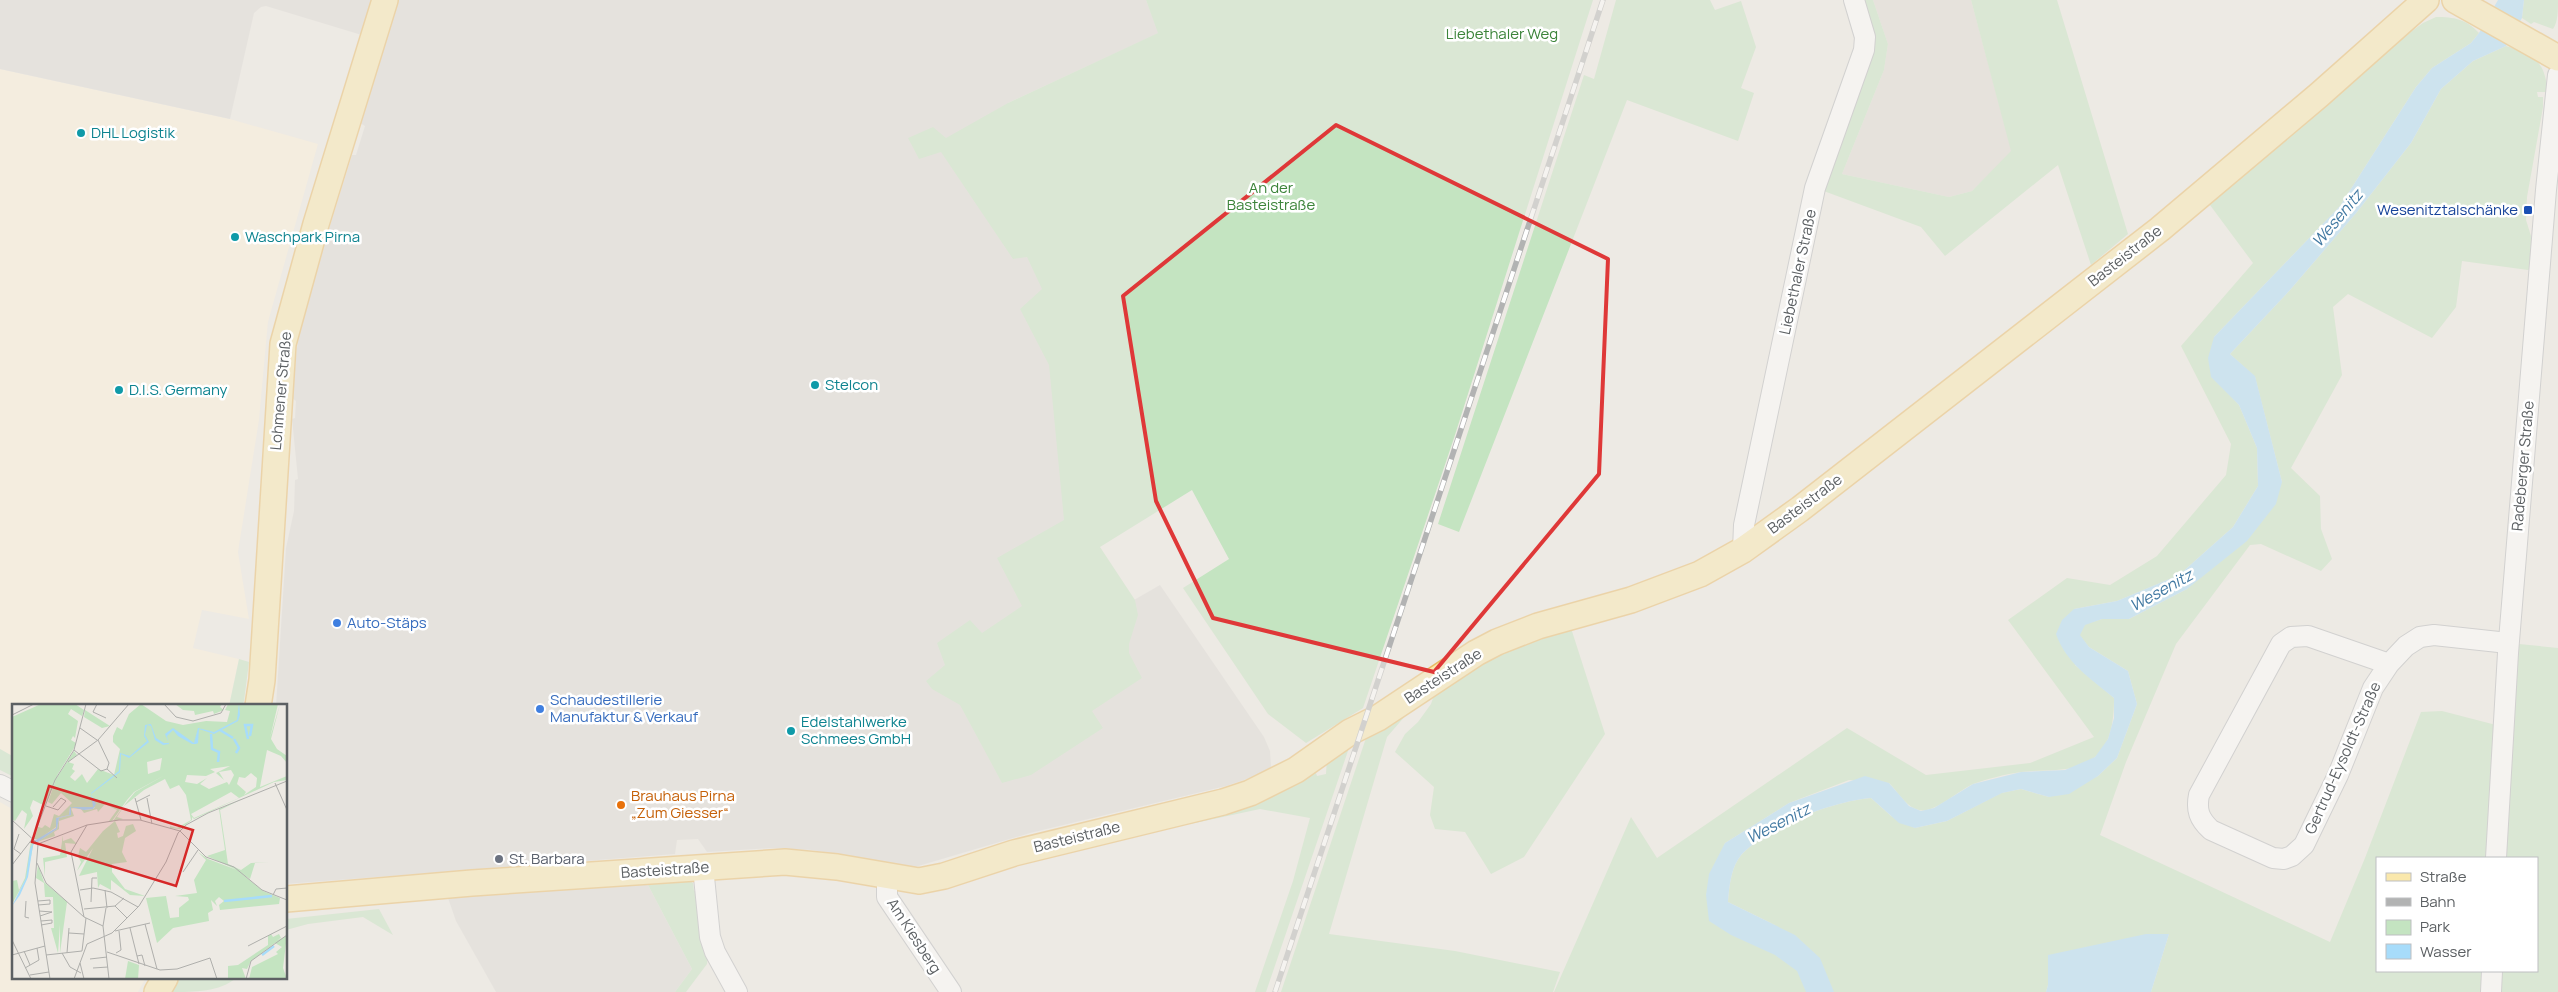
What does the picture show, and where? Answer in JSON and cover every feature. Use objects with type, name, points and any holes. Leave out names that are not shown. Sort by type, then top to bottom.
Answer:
[{"type":"main road","name":"Lohmener Straße","points":[[258,704],[264,651],[283,344],[316,224],[385,0]]},
{"type":"main road","name":"Basteistraße","points":[[288,899],[472,883],[785,862],[837,867],[919,881],[931,879],[998,857],[1223,802],[1250,793],[1296,770],[1350,732],[1378,718],[1476,653],[1497,642],[1538,626],[1631,600],[1700,574],[1743,550],[1800,509],[2160,228],[2319,95],[2426,0]]},
{"type":"main road","points":[[2455,0],[2558,58]]},
{"type":"main road","points":[[157,992],[163,980]]},
{"type":"street","name":"Liebethaler Straße","points":[[1743,550],[1744,525],[1816,188],[1864,50],[1865,37],[1854,0]]},
{"type":"street","name":"Radeberger Straße","points":[[2496,857],[2508,643],[2546,190],[2558,75]]},
{"type":"street","name":"Gertrud-Eysoldt-Straße","points":[[2389,664],[2308,636],[2291,637],[2281,644],[2199,795],[2198,810],[2204,824],[2211,830],[2273,858],[2284,859],[2298,852],[2304,846],[2338,775],[2373,688],[2389,664],[2412,641],[2420,637],[2434,635],[2508,643]]},
{"type":"street","points":[[0,785],[12,791]]},
{"type":"street","points":[[703,867],[710,937],[715,952],[737,992]]},
{"type":"street","name":"Am Kiesberg","points":[[887,877],[887,897],[950,992]]},
{"type":"street","points":[[2492,972],[2492,992]]},
{"type":"highlighted area","points":[[1336,125],[1608,259],[1599,474],[1434,672],[1213,618],[1156,501],[1123,296]]},
{"type":"shaded area","points":[[0,0],[377,0],[365,36],[266,6],[261,7],[254,13],[230,119],[0,69]]},
{"type":"shaded area","points":[[399,0],[1146,0],[1159,33],[1008,103],[1100,548],[1134,600],[1160,585],[1264,737],[1270,751],[1271,767],[1253,777],[1226,786],[1030,833],[915,867],[812,850],[773,848],[707,852],[698,839],[677,840],[675,854],[288,884],[288,704],[276,704],[286,548],[294,511],[295,480],[298,479],[292,419],[295,418],[296,401],[292,398],[297,348],[304,309],[352,155],[356,155],[365,126],[360,123]]},
{"type":"shaded area","points":[[1873,0],[1971,0],[2012,152],[1972,191],[1949,197],[1842,174],[1884,70],[1888,44]]},
{"type":"shaded area","points":[[0,69],[230,119],[318,144],[268,322],[259,420],[238,552],[249,619],[202,610],[193,648],[239,659],[229,704],[12,704],[12,756],[0,749]]},
{"type":"shaded area","points":[[0,802],[12,809],[12,980],[145,980],[138,992],[0,992]]},
{"type":"shaded area","points":[[647,883],[692,969],[675,992],[496,992],[456,921],[448,898],[486,893]]},
{"type":"green space","name":"An der Basteistraße","points":[[1146,0],[1593,0],[1454,438],[1363,708],[1306,743],[1268,714],[1183,588],[1229,559],[1192,490],[1100,547],[1135,600],[1138,615],[1129,644],[1129,653],[1142,678],[1092,711],[1103,728],[1031,775],[1002,783],[960,705],[932,689],[926,681],[945,665],[937,643],[970,620],[982,633],[1022,606],[997,558],[1064,520],[1049,365],[1020,309],[1042,289],[1027,257],[1013,259],[941,152],[919,159],[908,138],[933,127],[946,138],[1008,103],[1158,33]]},
{"type":"green space","points":[[1616,0],[1710,0],[1715,10],[1741,1],[1756,47],[1741,88],[1754,93],[1738,141],[1627,100],[1459,532],[1438,524],[1584,75],[1594,79]]},
{"type":"green space","points":[[1860,0],[1873,0],[1888,44],[1884,70],[1842,174],[1949,197],[1972,191],[2011,151],[1971,0],[2057,0],[2128,234],[2091,265],[2058,165],[1945,256],[1921,227],[1821,190],[1871,55]]},
{"type":"green space","points":[[2524,0],[2558,0],[2557,19],[2553,29],[2534,22],[2531,24],[2522,18]]},
{"type":"green space","points":[[2436,17],[2448,18],[2464,22],[2479,33],[2471,43],[2432,68],[2416,87],[2340,206],[2214,337],[2227,392],[2239,405],[2257,448],[2258,486],[2233,527],[2179,575],[2117,601],[2074,609],[2075,665],[2114,698],[2111,730],[2101,752],[2078,766],[2060,770],[2021,772],[1978,782],[1939,805],[1925,810],[1919,810],[1910,806],[1889,783],[1849,780],[1789,803],[1725,843],[1706,895],[1775,925],[1728,902],[1728,896],[1735,864],[1742,854],[1768,834],[1785,825],[1839,804],[1871,798],[1891,816],[1915,828],[1947,821],[2001,793],[2021,789],[2049,797],[2098,776],[2117,758],[2137,704],[2128,671],[2089,647],[2079,635],[2085,624],[2102,619],[2129,619],[2187,589],[2282,482],[2255,377],[2230,354],[2290,290],[2357,212],[2411,143],[2441,89],[2473,61],[2506,46],[2524,52],[2536,60],[2544,73],[2548,92],[2537,92],[2538,97],[2543,97],[2543,107],[2527,197],[2526,220],[2531,236],[2531,267],[2528,270],[2462,261],[2456,307],[2432,338],[2348,294],[2333,307],[2342,375],[2291,468],[2320,496],[2321,529],[2332,559],[2321,571],[2261,544],[2250,545],[2176,644],[2126,762],[2100,835],[2330,942],[2365,858],[2421,712],[2442,711],[2496,725],[2490,857],[2376,857],[2376,972],[2484,972],[2483,992],[2151,992],[2169,934],[2048,985],[2046,992],[1554,992],[1631,817],[1657,858],[1847,728],[1926,775],[2030,763],[2094,737],[2008,620],[2067,578],[2110,585],[2157,556],[2226,475],[2231,444],[2181,346],[2253,263],[2207,201],[2401,39],[2423,23]]},
{"type":"green space","points":[[1570,625],[1605,734],[1524,857],[1491,874],[1465,832],[1435,829],[1430,815],[1434,787],[1395,752],[1405,734],[1418,722],[1431,704],[1435,692],[1482,659]]},
{"type":"green space","points":[[2519,644],[2558,648],[2558,992],[2500,992],[2500,972],[2538,972],[2538,857],[2505,857],[2509,770]]},
{"type":"green space","points":[[239,659],[249,662],[243,704],[229,704]]},
{"type":"green space","points":[[1407,710],[1406,715],[1387,737],[1329,934],[1455,951],[1560,972],[1553,992],[1281,992],[1367,735]]},
{"type":"green space","points":[[1351,742],[1266,992],[1255,992],[1293,881],[1310,818],[1260,809],[1190,824],[1189,819],[1314,767],[1317,776],[1326,774],[1327,758]]},
{"type":"green space","points":[[0,749],[12,756],[12,776],[0,770]]},
{"type":"green space","points":[[688,880],[693,883],[694,891],[699,890],[708,955],[707,964],[686,992],[675,992],[692,969],[647,883]]},
{"type":"green space","points":[[379,909],[393,935],[363,917],[308,924],[288,929],[288,919]]},
{"type":"green space","points":[[179,980],[234,980],[215,989],[172,992]]},
{"type":"water","name":"Wesenitz","points":[[2498,0],[2524,0],[2522,18],[2506,46],[2473,61],[2441,89],[2411,143],[2357,212],[2290,290],[2230,354],[2255,376],[2282,482],[2276,504],[2247,541],[2187,589],[2129,619],[2102,619],[2085,625],[2080,635],[2089,647],[2128,671],[2137,704],[2117,758],[2098,776],[2069,794],[2049,797],[2021,789],[2002,793],[1947,821],[1915,828],[1899,823],[1871,798],[1856,800],[1802,817],[1768,834],[1754,844],[1742,854],[1735,864],[1728,902],[1795,935],[1820,958],[1834,992],[1806,992],[1797,971],[1775,955],[1731,935],[1709,921],[1706,895],[1709,874],[1725,843],[1789,803],[1865,776],[1889,783],[1909,806],[1921,811],[1934,808],[1973,784],[2021,772],[2065,770],[2095,757],[2108,739],[2114,718],[2114,698],[2080,670],[2066,654],[2056,634],[2062,620],[2074,609],[2117,601],[2179,575],[2233,527],[2258,486],[2257,448],[2239,405],[2211,377],[2208,358],[2214,337],[2340,206],[2416,87],[2432,68],[2471,43]]},
{"type":"water","points":[[2146,934],[2169,934],[2151,992],[2046,992],[2048,985],[2048,955]]},
{"type":"railway","points":[[1275,992],[1603,0]]},
{"type":"place","name":"DHL Logistik","points":[[81,133]]},
{"type":"place","name":"Wesenitztalschänke","points":[[2528,210]]},
{"type":"place","name":"Waschpark Pirna","points":[[235,237]]},
{"type":"place","name":"Stelcon","points":[[815,385]]},
{"type":"place","name":"D.I.S. Germany","points":[[119,390]]},
{"type":"place","name":"Auto-Stäps","points":[[337,623]]},
{"type":"place","name":"Schaudestillerie Manufaktur & Verkauf","points":[[540,709]]},
{"type":"place","name":"Edelstahlwerke Schmees GmbH","points":[[791,731]]},
{"type":"place","name":"Brauhaus Pirna „Zum Giesser“","points":[[621,805]]},
{"type":"place","name":"St. Barbara","points":[[499,859]]},
{"type":"park label","name":"Liebethaler Weg","points":[[1502,34]]}]
